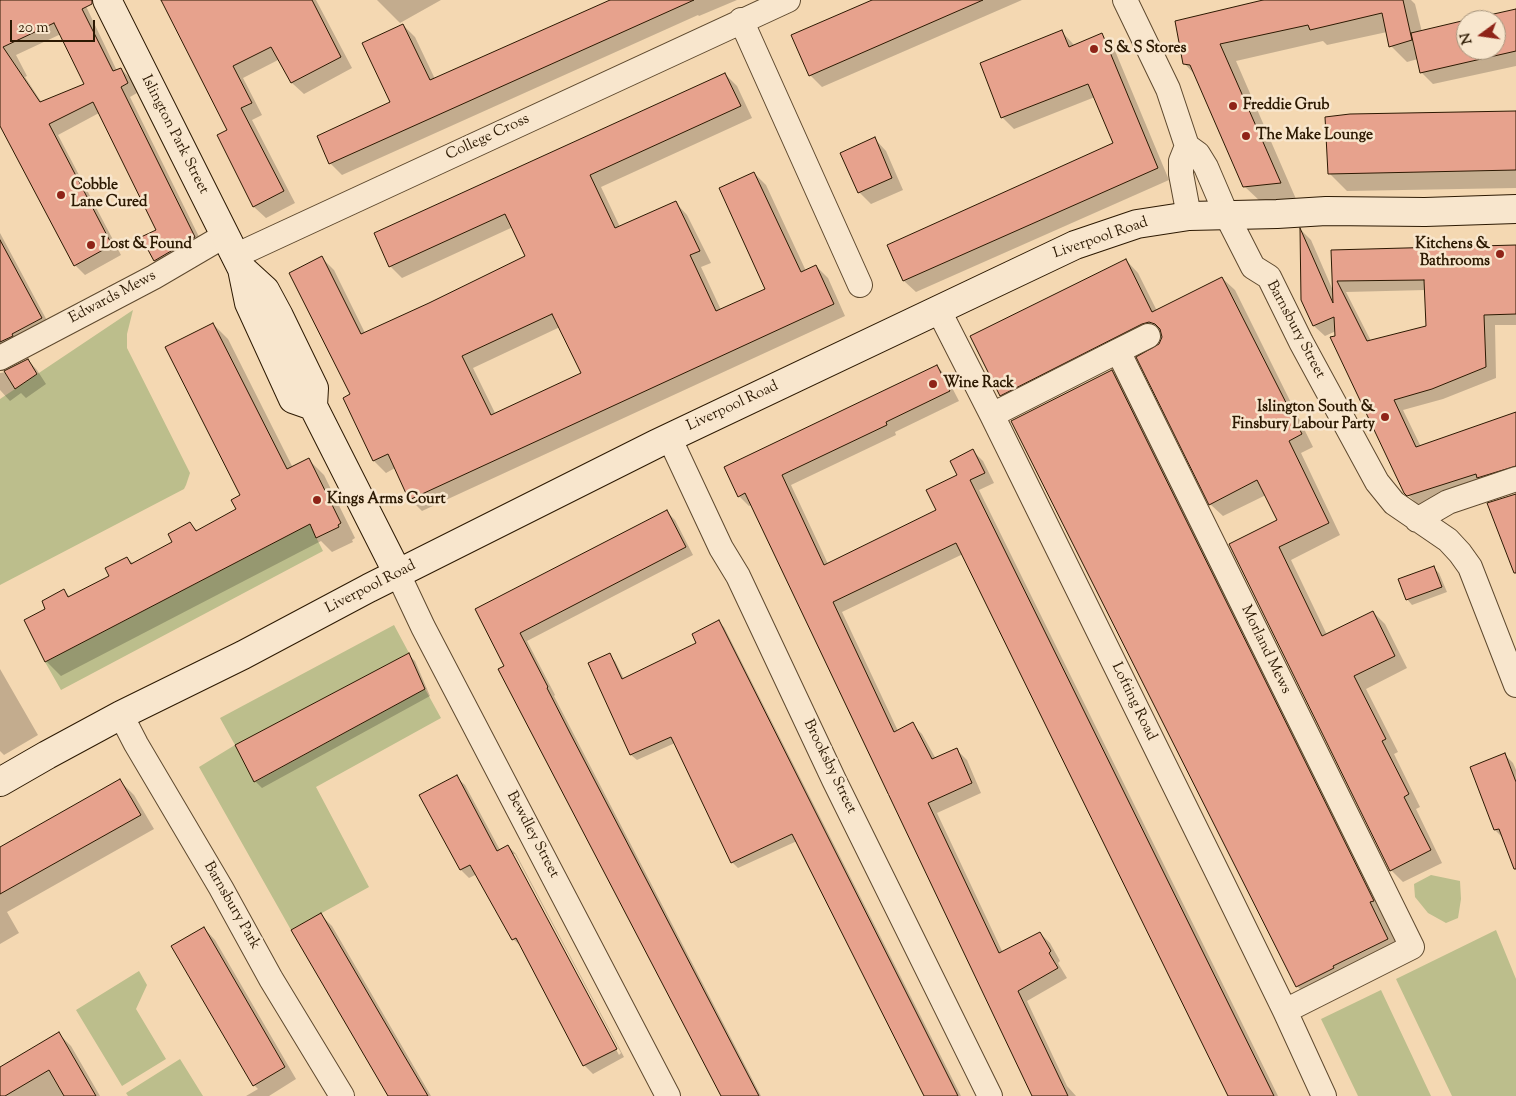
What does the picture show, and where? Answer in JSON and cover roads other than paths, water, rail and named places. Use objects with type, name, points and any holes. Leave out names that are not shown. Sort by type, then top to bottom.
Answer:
[{"type":"main road","name":"Islington Park Street","points":[[107,0],[234,254],[249,302],[293,399],[313,406],[398,574]]},
{"type":"main road","name":"Liverpool Road","points":[[0,782],[121,715],[669,437],[1075,245],[1137,224],[1189,216],[1227,216],[1326,210],[1425,212],[1516,209]]},
{"type":"street","name":"College Cross","points":[[234,254],[788,0]]},
{"type":"street","name":"Barnsbury Street","points":[[1125,0],[1168,89],[1187,146],[1198,154],[1206,167],[1227,216],[1253,267],[1269,277],[1301,342],[1377,482],[1394,503],[1448,540],[1470,566],[1516,685]]},
{"type":"street","points":[[742,20],[860,285]]},
{"type":"street","points":[[1187,146],[1181,161],[1181,168],[1189,216]]},
{"type":"street","name":"Edwards Mews","points":[[0,358],[154,277],[234,254]]},
{"type":"street","name":"Lofting Road","points":[[938,309],[1285,1011],[1324,1096]]},
{"type":"street","points":[[992,415],[1148,336]]},
{"type":"street","name":"Morland Mews","points":[[1118,351],[1412,947],[1285,1011]]},
{"type":"street","name":"Brooksby Street","points":[[669,437],[721,548],[738,576],[834,780],[990,1096]]},
{"type":"street","points":[[1417,520],[1448,502],[1516,479]]},
{"type":"street","name":"Bewdley Street","points":[[398,574],[668,1096]]},
{"type":"street","name":"Barnsbury Park","points":[[121,715],[271,978],[342,1096]]},
{"type":"place","name":"S & S Stores","points":[[1094,49]]},
{"type":"place","name":"Freddie Grub","points":[[1233,106]]},
{"type":"place","name":"The Make Lounge","points":[[1246,136]]},
{"type":"place","name":"Cobble Lane Cured","points":[[61,195]]},
{"type":"place","name":"Lost & Found","points":[[91,245]]},
{"type":"place","name":"Kitchens & Bathrooms","points":[[1500,254]]},
{"type":"place","name":"Wine Rack","points":[[933,384]]},
{"type":"place","name":"Islington South & Finsbury Labour Party","points":[[1385,417]]},
{"type":"place","name":"Kings Arms Court","points":[[317,500]]}]
